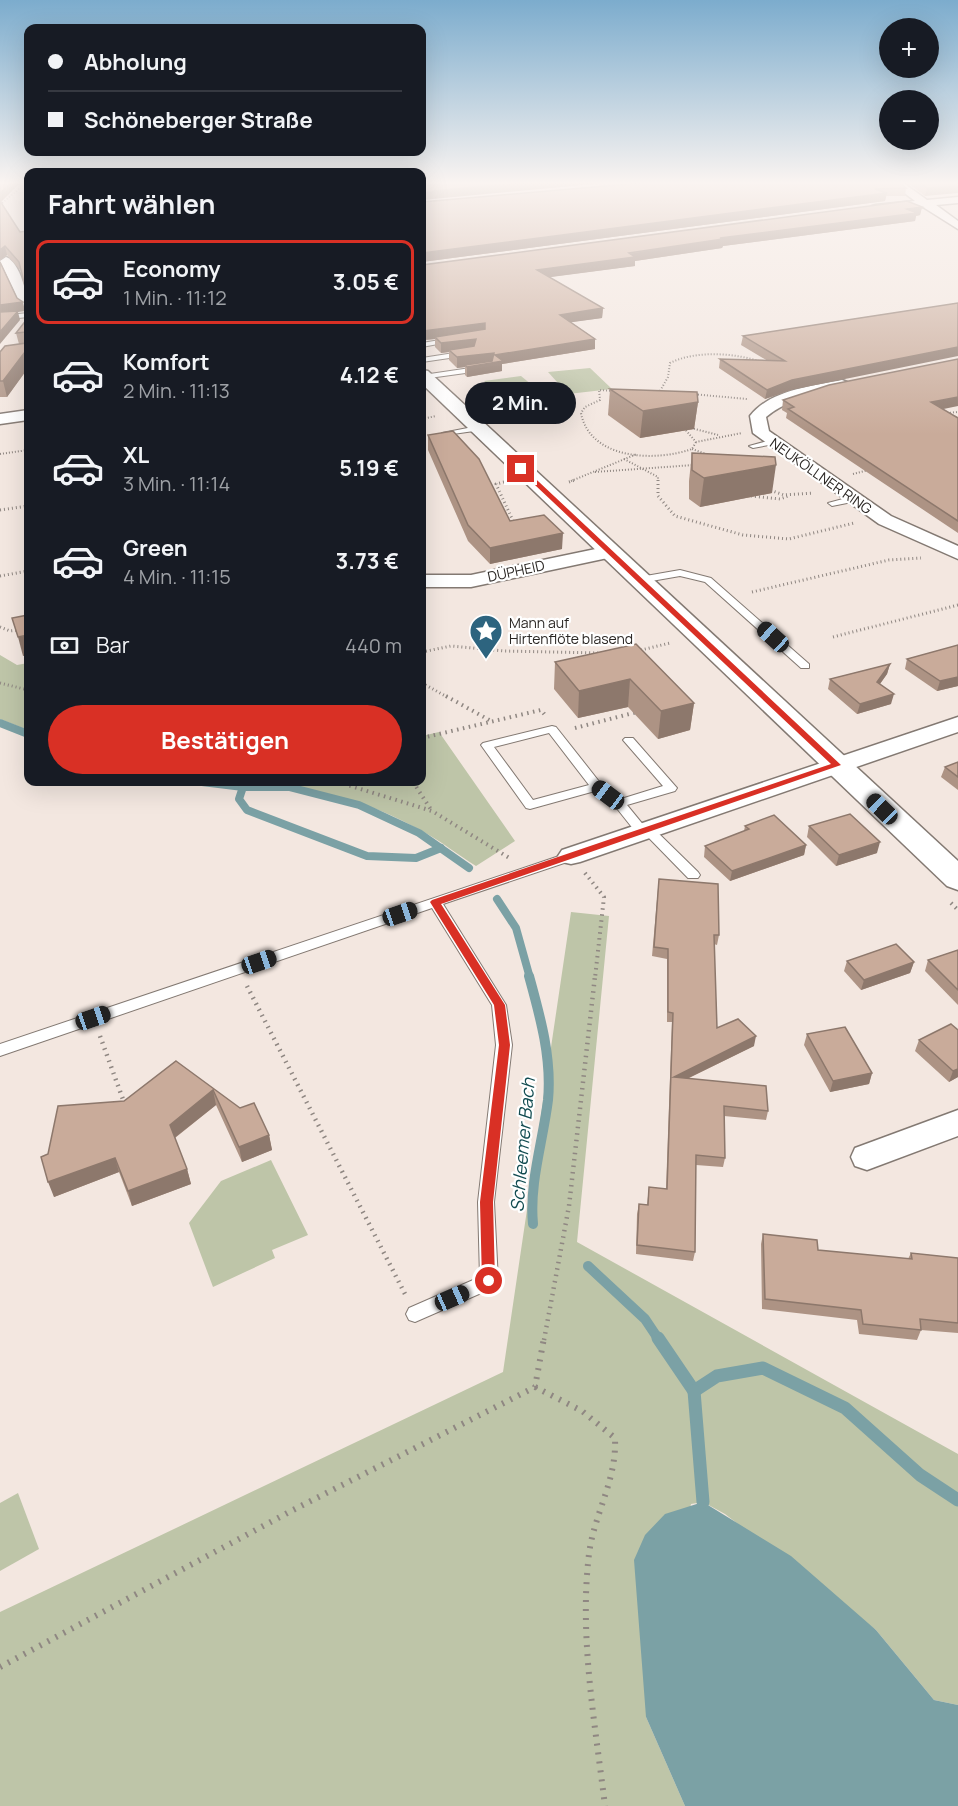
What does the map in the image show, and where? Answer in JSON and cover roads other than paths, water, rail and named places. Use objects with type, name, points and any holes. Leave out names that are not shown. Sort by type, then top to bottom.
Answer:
[{"type":"street","points":[[10,266],[24,297]]},
{"type":"street","points":[[426,374],[478,428],[958,879]]},
{"type":"street","name":"NEUKÖLLNER RING","points":[[857,382],[796,395],[769,405],[758,416],[761,433],[885,520],[958,553]]},
{"type":"street","points":[[0,418],[24,415]]},
{"type":"street","name":"DÜPHEID","points":[[426,581],[471,581],[610,552]]},
{"type":"street","points":[[571,856],[958,724]]},
{"type":"street","points":[[867,1157],[958,1123]]},
{"type":"lane","points":[[0,318],[24,315]]},
{"type":"lane","points":[[426,344],[462,339]]},
{"type":"lane","points":[[426,369],[471,352]]},
{"type":"lane","points":[[426,370],[489,367]]},
{"type":"lane","points":[[446,433],[478,428]]},
{"type":"lane","points":[[753,446],[771,442]]},
{"type":"lane","points":[[832,503],[854,500]]},
{"type":"lane","points":[[640,580],[680,573],[708,580],[806,666]]},
{"type":"lane","points":[[597,787],[530,805],[487,745],[552,729],[597,787],[619,803],[645,831],[693,875]]},
{"type":"lane","points":[[619,803],[671,789],[629,740]]},
{"type":"lane","points":[[0,1050],[571,856]]},
{"type":"lane","points":[[415,1314],[489,1281],[486,1202],[504,1045],[499,1005],[435,902]]},
{"type":"water","points":[[703,1502],[791,1556],[876,1630],[934,1700],[958,1705],[958,1806],[685,1806],[646,1717],[634,1560],[645,1535],[665,1514]]},
{"type":"waterway","name":"Schleemer Bach","points":[[0,723],[24,732]]},
{"type":"waterway","name":"Schleemer Bach","points":[[235,786],[243,787]]},
{"type":"waterway","name":"Schleemer Bach","points":[[243,787],[289,787],[359,805],[419,833],[441,848]]},
{"type":"waterway","points":[[243,787],[239,799],[247,810],[367,856],[416,858],[441,848]]},
{"type":"waterway","name":"Schleemer Bach","points":[[441,848],[469,868]]},
{"type":"waterway","name":"Schleemer Bach","points":[[497,899],[516,928],[530,978]]},
{"type":"waterway","name":"Schleemer Bach","points":[[529,976],[547,1053],[549,1084],[533,1193],[533,1224]]},
{"type":"waterway","name":"Schleemer Bach","points":[[588,1266],[645,1319],[659,1340]]},
{"type":"waterway","name":"Schleemer Bach","points":[[658,1338],[694,1391]]},
{"type":"waterway","name":"Schleemer Bach","points":[[694,1391],[717,1376],[763,1368],[845,1408],[920,1475],[958,1500]]},
{"type":"waterway","name":"Schleemer Bach","points":[[694,1391],[703,1502]]},
{"type":"place","name":"Mann auf Hirtenflöte blasend","points":[[486,660]]}]
